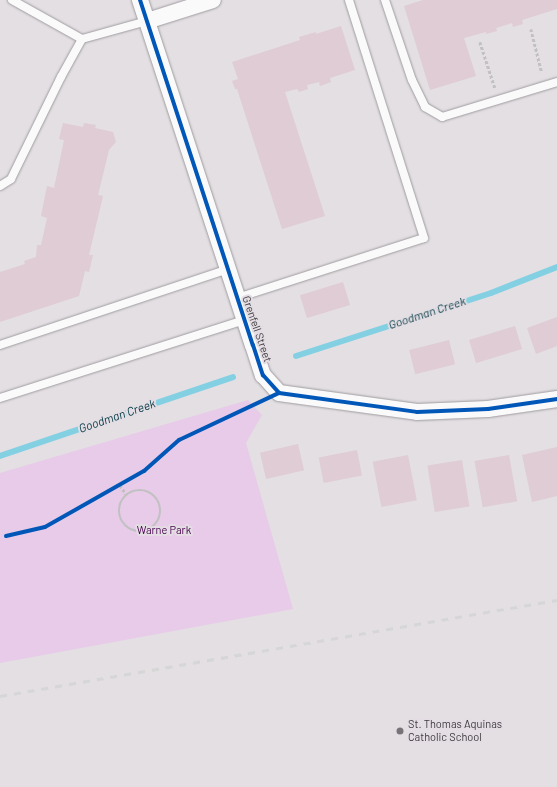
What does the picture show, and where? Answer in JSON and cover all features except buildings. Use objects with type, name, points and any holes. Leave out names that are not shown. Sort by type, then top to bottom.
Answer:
[{"type":"street","name":"Grenfell Street","points":[[140,0],[244,320],[264,375],[279,393],[417,412],[488,409],[557,399]]},
{"type":"street","points":[[147,21],[213,0]]},
{"type":"lane","points":[[12,0],[82,39],[147,21]]},
{"type":"lane","points":[[237,298],[424,238],[349,0]]},
{"type":"lane","points":[[385,0],[412,80],[425,107],[442,117],[557,82]]},
{"type":"lane","points":[[0,186],[11,179],[61,77],[82,39]]},
{"type":"lane","points":[[0,345],[228,269]]},
{"type":"lane","points":[[0,398],[244,320]]},
{"type":"path","points":[[531,29],[545,86]]},
{"type":"path","points":[[480,42],[498,100]]},
{"type":"path","points":[[113,489],[126,481]]},
{"type":"path","points":[[120,485],[126,494]]},
{"type":"path","points":[[140,489],[147,490],[158,499],[161,514],[154,526],[141,532],[135,531],[123,525],[118,512],[119,505],[126,494],[140,489]]},
{"type":"green space","name":"Warne Park","points":[[248,400],[262,415],[246,443],[293,609],[0,663],[0,473]]},
{"type":"waterway","name":"Goodman Creek","points":[[296,356],[491,293],[557,267]]},
{"type":"waterway","name":"Goodman Creek","points":[[0,456],[233,377]]},
{"type":"railway","points":[[0,696],[557,600]]},
{"type":"cycle path","points":[[140,0],[263,375],[279,393],[417,412],[488,409],[557,399]]},
{"type":"cycle path","points":[[6,536],[45,527],[144,471],[179,440],[279,393]]},
{"type":"place","name":"St. Thomas Aquinas Catholic School","points":[[400,731]]}]
